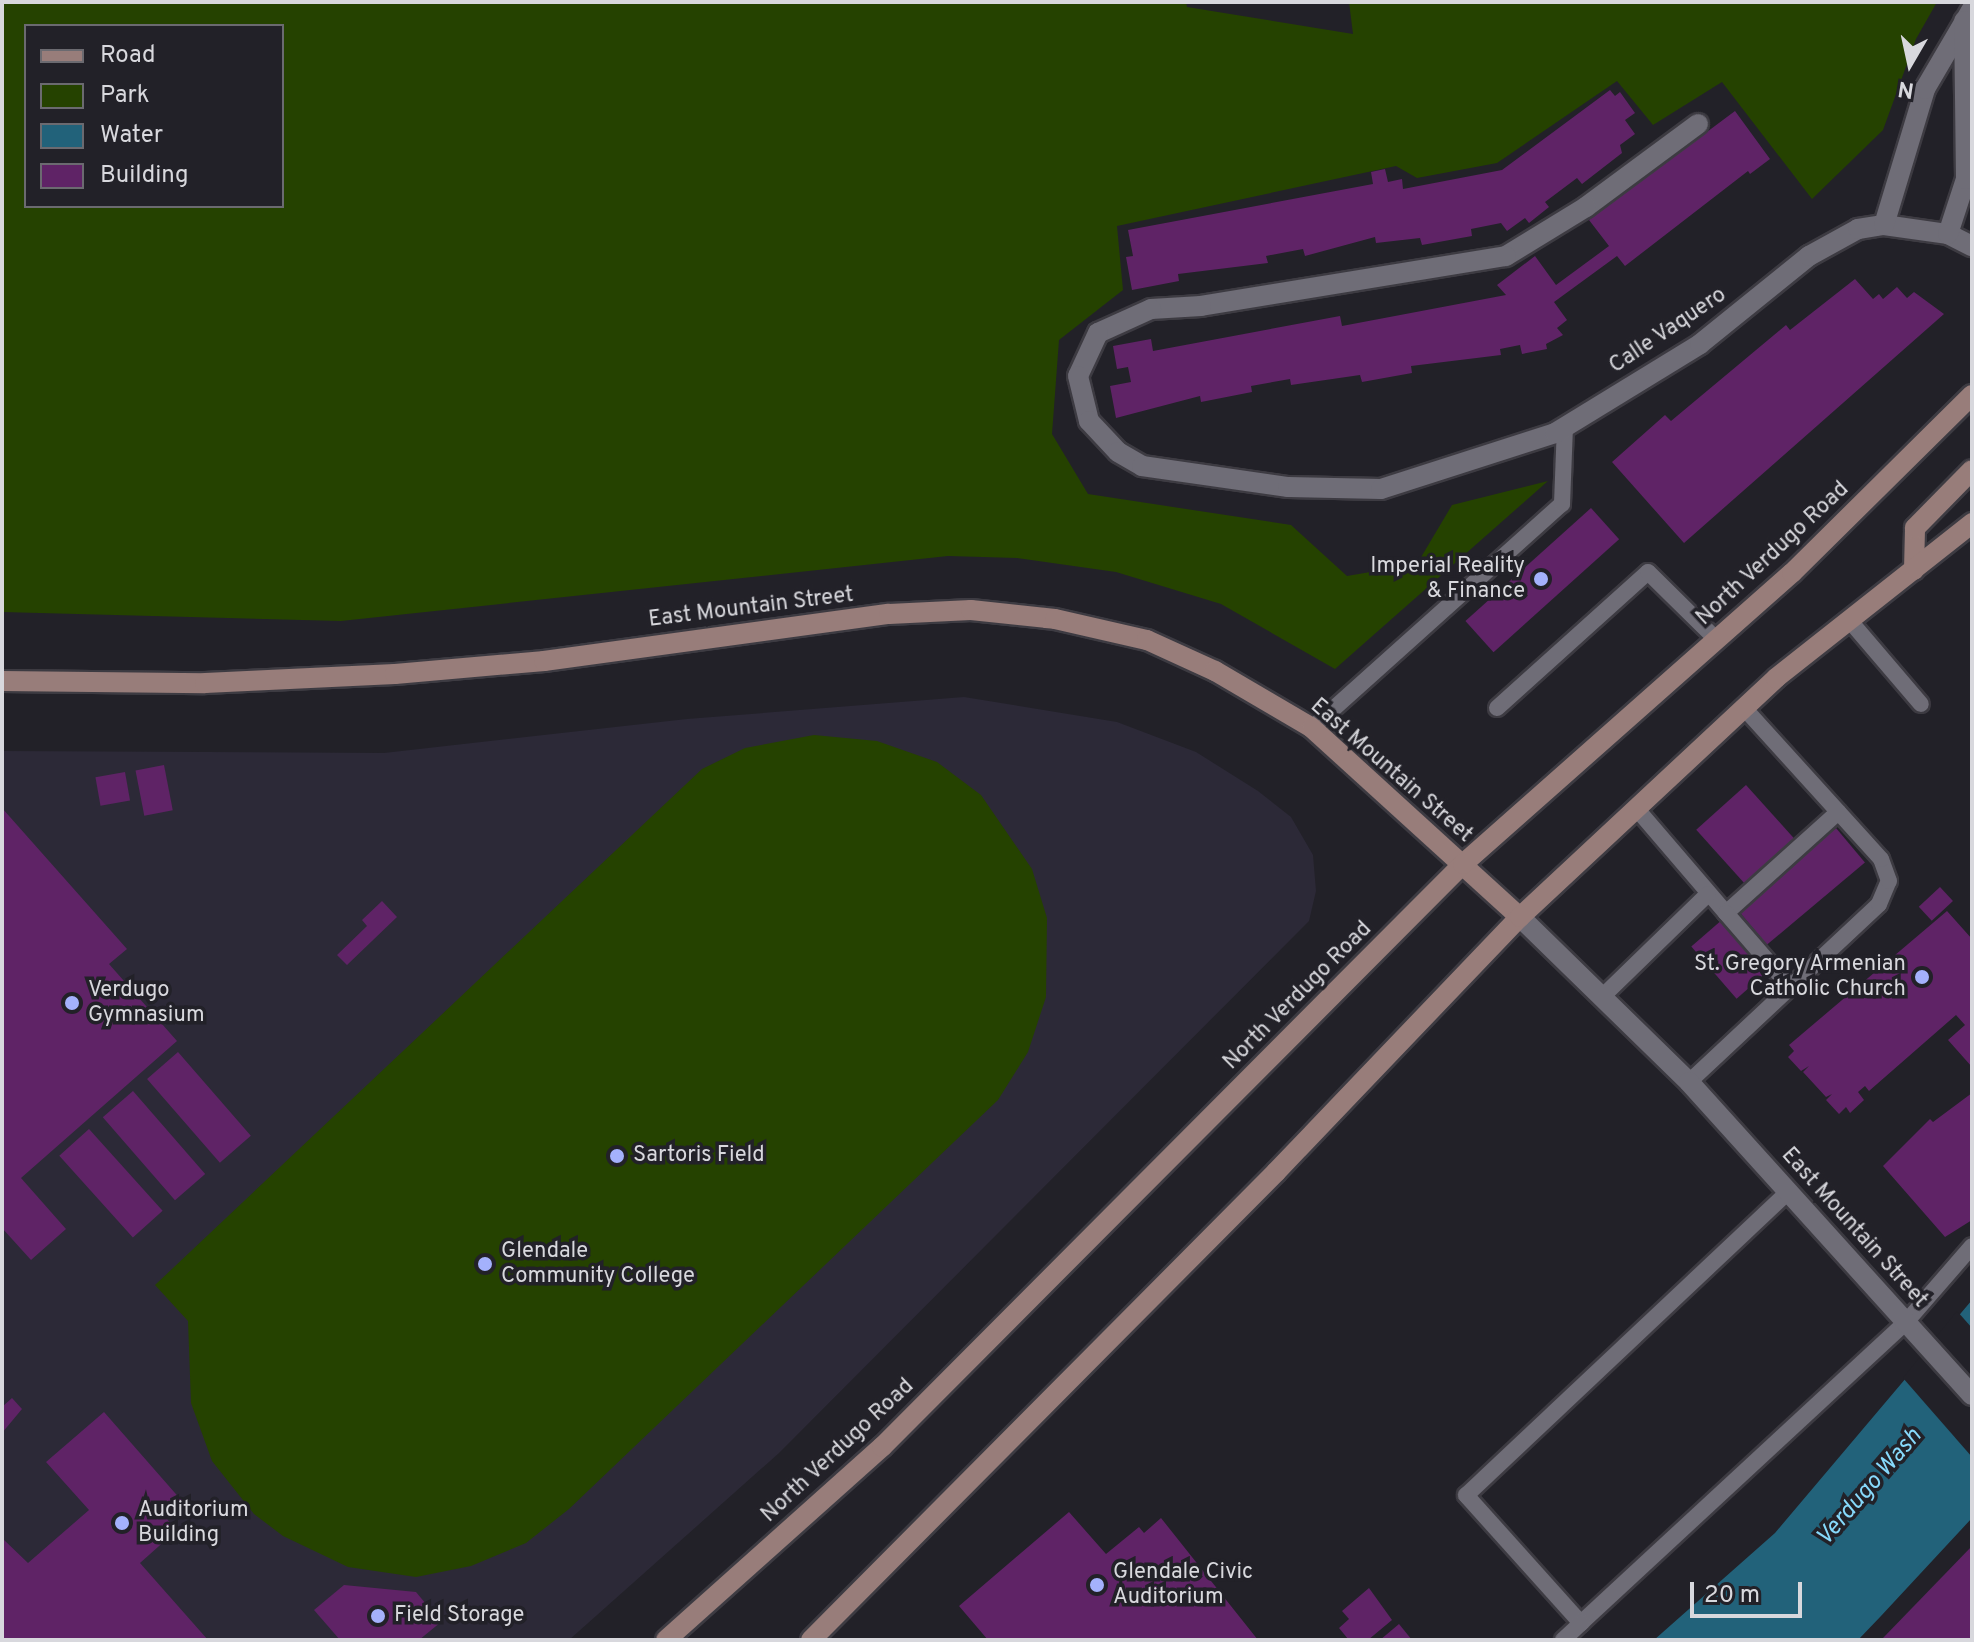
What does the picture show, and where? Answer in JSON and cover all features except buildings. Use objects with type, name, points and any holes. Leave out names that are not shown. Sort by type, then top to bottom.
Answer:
[{"type":"main road","name":"North Verdugo Road","points":[[666,1640],[882,1447],[1463,864],[1792,573],[1972,395]]},
{"type":"main road","points":[[1914,570],[1915,528],[1972,470]]},
{"type":"main road","points":[[811,1640],[1276,1172],[1520,917],[1744,708],[1972,523]]},
{"type":"main road","name":"East Mountain Street","points":[[2,681],[205,683],[395,674],[544,661],[889,614],[971,610],[1055,619],[1147,640],[1215,671],[1312,728],[1520,917]]},
{"type":"street","points":[[1884,225],[1925,89],[1968,15]]},
{"type":"street","points":[[1948,234],[1966,179],[1968,15]]},
{"type":"street","name":"Calle Vaquero","points":[[1698,124],[1586,207],[1506,256],[1201,306],[1151,309],[1098,333],[1078,376],[1089,421],[1118,452],[1142,466],[1288,487],[1381,489],[1565,427],[1700,344],[1809,256],[1858,229],[1884,225],[1948,234],[1972,246]]},
{"type":"street","name":"East Mountain Street","points":[[1520,917],[1689,1082],[1972,1395]]},
{"type":"lane","points":[[1312,728],[1562,504],[1565,427]]},
{"type":"lane","points":[[1497,708],[1648,572],[1717,640]]},
{"type":"lane","points":[[1850,621],[1921,704]]},
{"type":"lane","points":[[1689,1082],[1888,890],[1881,859],[1744,708]]},
{"type":"lane","points":[[1636,808],[1790,987]]},
{"type":"lane","points":[[1726,913],[1838,812]]},
{"type":"lane","points":[[1603,996],[1708,894]]},
{"type":"lane","points":[[1581,1623],[1466,1495],[1788,1192]]},
{"type":"lane","points":[[1563,1640],[1907,1321],[1972,1246]]},
{"type":"shaded area","name":"Glendale Community College","points":[[964,697],[1117,722],[1196,752],[1258,791],[1291,817],[1313,855],[1316,891],[1309,921],[779,1453],[569,1640],[2,1640],[2,751],[384,753],[687,719]]},
{"type":"green space","points":[[2,2],[1186,2],[1187,7],[1353,34],[1349,2],[1937,2],[1916,39],[1883,130],[1812,199],[1722,82],[1653,125],[1617,81],[1497,163],[1417,178],[1396,166],[1117,226],[1123,290],[1059,340],[1052,434],[1088,494],[1291,525],[1347,576],[1417,564],[1452,505],[1548,481],[1335,669],[1221,604],[1116,572],[1017,558],[948,556],[341,621],[2,612]]},
{"type":"green space","points":[[814,735],[877,741],[937,762],[981,795],[1032,869],[1047,918],[1046,997],[1028,1052],[998,1100],[569,1509],[526,1543],[471,1566],[416,1577],[348,1567],[283,1536],[254,1514],[212,1461],[191,1403],[188,1321],[155,1285],[702,769],[745,748]]},
{"type":"water","name":"Verdugo Wash","points":[[1972,1300],[1972,1518],[1881,1616],[1858,1640],[1654,1640],[1775,1533]]},
{"type":"pier","points":[[1957,1311],[1972,1328],[1972,1457],[1903,1378]]},
{"type":"place","name":"Imperial Reality & Finance","points":[[1541,579]]},
{"type":"place","name":"St. Gregory Armenian Catholic Church","points":[[1922,977]]},
{"type":"place","name":"Verdugo Gymnasium","points":[[72,1003]]},
{"type":"place","name":"Sartoris Field","points":[[617,1156]]},
{"type":"place","name":"Glendale Community College","points":[[485,1264]]},
{"type":"place","name":"Auditorium Building","points":[[122,1523]]},
{"type":"place","name":"Glendale Civic Auditorium","points":[[1097,1585]]},
{"type":"place","name":"Field Storage","points":[[378,1616]]}]
